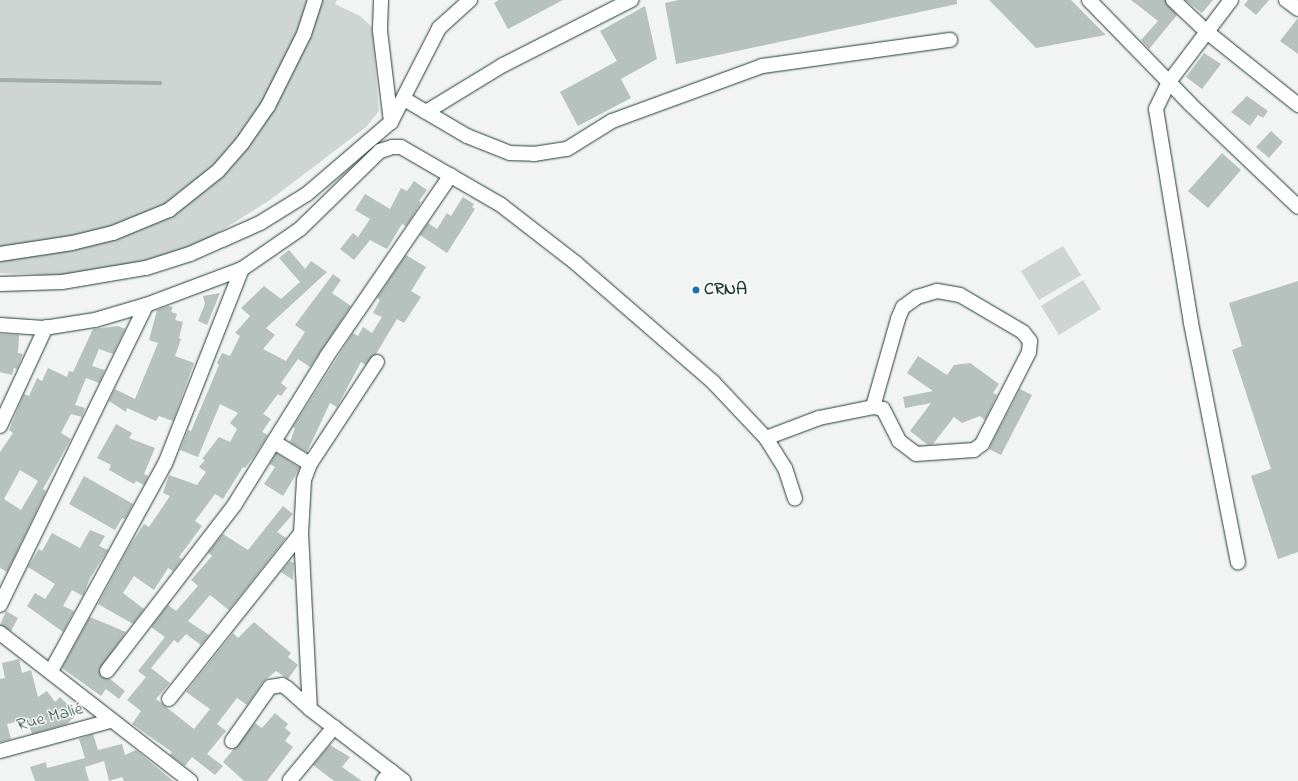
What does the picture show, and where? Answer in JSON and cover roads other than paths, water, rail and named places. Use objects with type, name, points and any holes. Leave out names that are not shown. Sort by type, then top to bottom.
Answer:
[{"type":"street","points":[[0,254],[72,243],[113,233],[169,210],[218,171],[243,142],[268,106],[304,34],[315,0]]},
{"type":"street","points":[[381,0],[380,31],[390,122]]},
{"type":"street","points":[[426,112],[503,65],[631,0]]},
{"type":"street","points":[[1089,0],[1169,82],[1298,207]]},
{"type":"street","points":[[1173,0],[1206,32],[1298,105]]},
{"type":"street","points":[[1231,0],[1169,82],[1156,109],[1191,323],[1238,562]]},
{"type":"street","points":[[1286,0],[1298,10]]},
{"type":"street","points":[[0,284],[62,282],[107,276],[190,254],[260,222],[307,194],[390,122],[404,99],[439,28],[464,1]]},
{"type":"street","points":[[404,99],[466,136],[510,153],[534,154],[567,149],[612,121],[762,66],[950,40]]},
{"type":"street","points":[[0,325],[46,327],[95,320],[146,305],[242,269],[300,229],[380,151],[392,147],[402,147],[501,205],[577,264],[713,382],[766,438],[785,468],[795,498]]},
{"type":"street","points":[[107,671],[235,504],[327,356],[451,175]]},
{"type":"street","points":[[51,671],[165,464],[242,269]]},
{"type":"street","points":[[766,438],[819,418],[873,407],[883,409],[899,441],[916,454],[974,450],[982,444],[986,437],[1029,352],[1030,341],[1023,332],[960,295],[938,291],[917,297],[903,307],[898,319],[873,407]]},
{"type":"street","points":[[0,605],[146,305]]},
{"type":"street","points":[[0,426],[46,327]]},
{"type":"street","points":[[310,709],[302,533],[304,480],[310,464],[377,362]]},
{"type":"street","points":[[274,442],[310,464]]},
{"type":"street","points":[[169,698],[302,533]]},
{"type":"street","points":[[0,633],[51,671],[110,721],[190,781]]},
{"type":"street","points":[[232,741],[270,687],[282,685],[310,709],[334,726],[387,776],[404,781]]},
{"type":"street","name":"Rue Malié","points":[[0,752],[110,721]]},
{"type":"street","points":[[290,780],[334,726]]},
{"type":"waterway","points":[[0,80],[160,83]]},
{"type":"place","name":"CRNA","points":[[696,290]]}]
